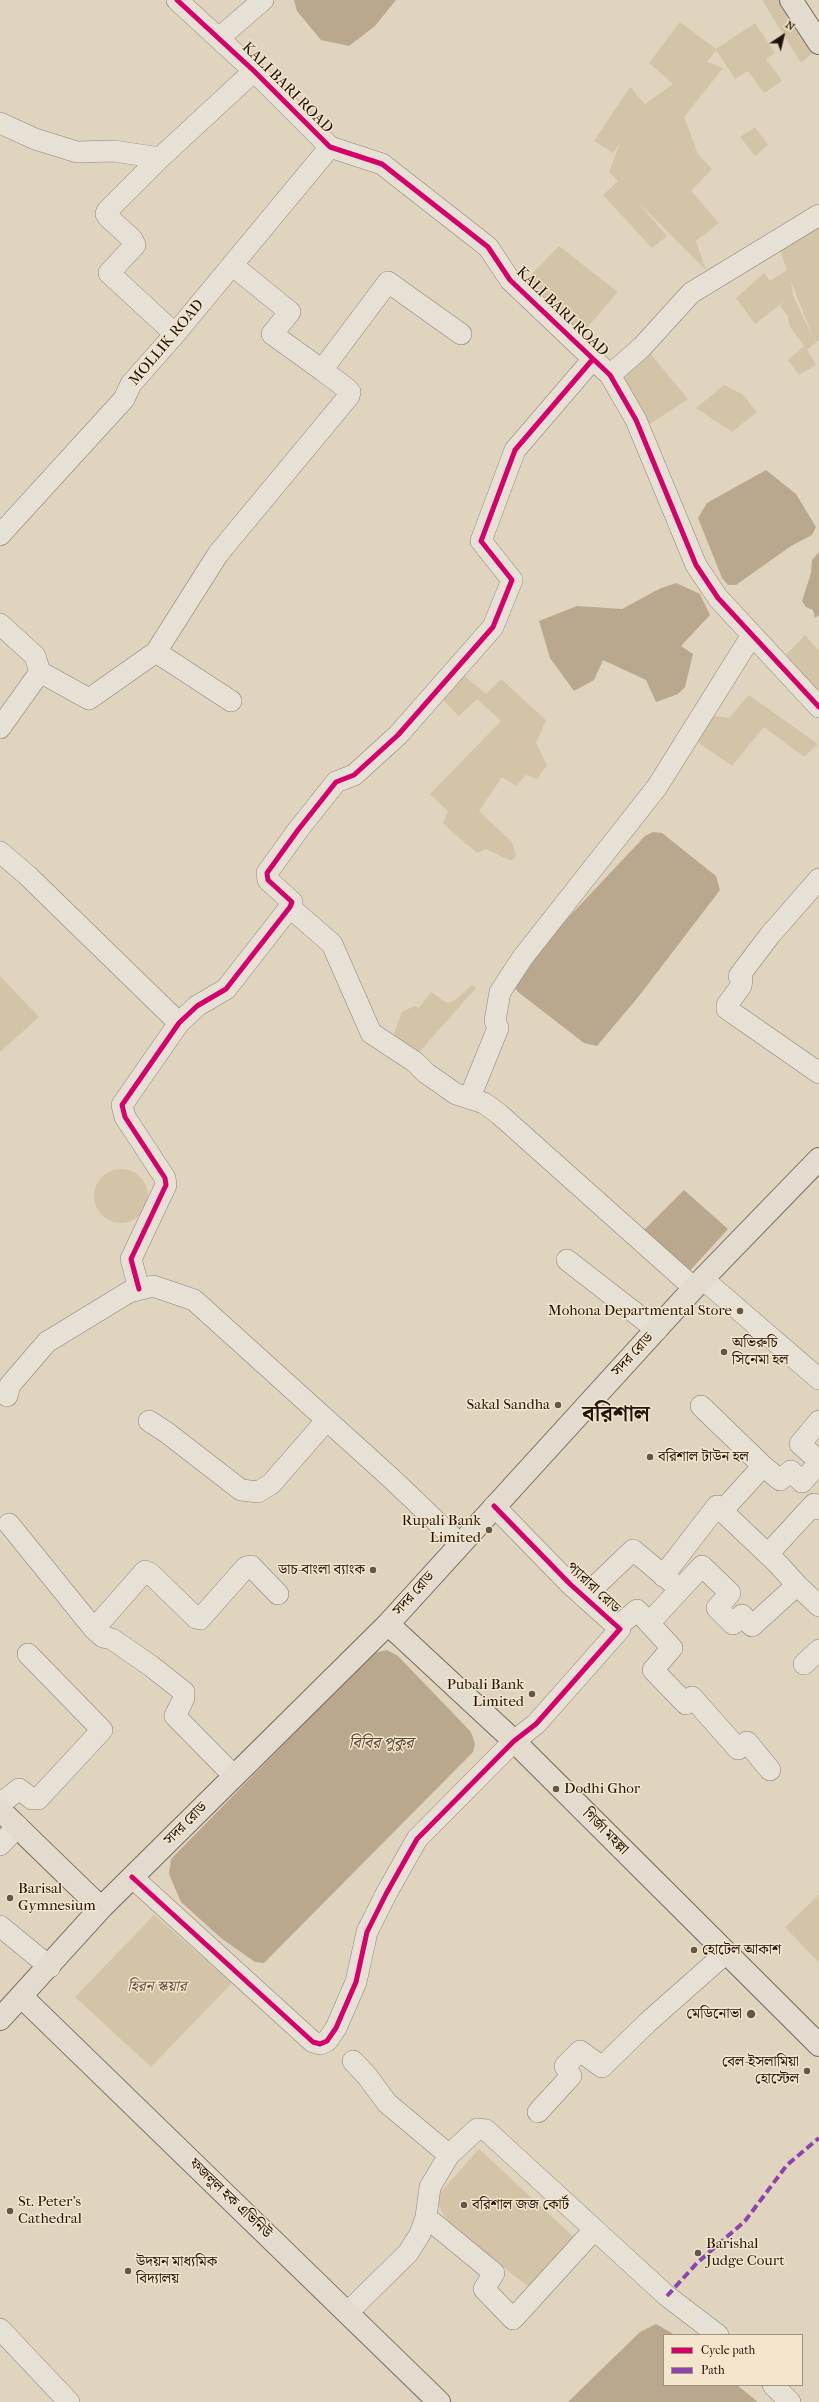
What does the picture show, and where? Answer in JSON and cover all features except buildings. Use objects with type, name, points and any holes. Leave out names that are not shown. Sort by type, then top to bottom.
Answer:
[{"type":"main road","points":[[798,4],[819,43]]},
{"type":"main road","name":"সদর রোড","points":[[0,2019],[22,1997],[101,1908],[388,1624],[494,1506],[699,1284],[819,1159]]},
{"type":"main road","name":"গির্জা মহল্লা","points":[[388,1624],[514,1741],[819,2045]]},
{"type":"main road","points":[[0,1810],[101,1908]]},
{"type":"main road","name":"ফজলুল হক এভিনিউ","points":[[22,1997],[347,2312],[436,2401]]},
{"type":"street","name":"KALI BARI ROAD","points":[[177,0],[254,71],[330,147],[382,164],[488,247],[510,280],[610,375],[636,420],[696,565],[718,598],[819,707]]},
{"type":"street","points":[[219,38],[262,0]]},
{"type":"street","points":[[175,334],[109,273],[135,245],[132,239],[106,214],[107,211],[160,158],[254,71]]},
{"type":"street","points":[[0,123],[35,139],[77,152],[114,151],[160,158]]},
{"type":"street","name":"MOLLIK ROAD","points":[[0,535],[124,399],[131,384],[175,334],[330,147]]},
{"type":"street","points":[[610,375],[642,347],[691,293],[819,215]]},
{"type":"street","points":[[0,624],[35,656],[40,672],[89,699],[156,652],[218,554],[349,396],[350,392],[346,388],[272,334],[290,312],[232,265]]},
{"type":"street","points":[[322,370],[388,282],[461,334]]},
{"type":"street","points":[[593,359],[515,450],[481,542],[512,580],[493,627],[398,735],[354,775],[336,782],[280,855],[266,876],[268,880],[289,898],[293,910],[332,944],[371,1033],[415,1062],[426,1073],[456,1094],[470,1097],[484,1103],[499,1114],[699,1284],[819,1379]]},
{"type":"street","points":[[470,1097],[498,1028],[495,1021],[500,992],[523,957],[657,787],[752,635]]},
{"type":"street","points":[[156,652],[231,700]]},
{"type":"street","points":[[0,728],[40,672]]},
{"type":"street","points":[[0,852],[27,875],[179,1023]]},
{"type":"street","points":[[819,879],[770,935],[739,976],[742,980],[741,986],[727,1005],[727,1009],[819,1073]]},
{"type":"street","points":[[139,1289],[131,1259],[166,1185],[165,1178],[125,1117],[122,1105],[179,1023],[197,1006],[226,989],[292,904]]},
{"type":"street","points":[[567,1260],[657,1330]]},
{"type":"street","points":[[7,1396],[10,1385],[47,1342],[129,1292],[153,1286],[194,1300],[326,1421],[392,1479],[460,1544]]},
{"type":"street","points":[[701,1406],[763,1466],[780,1480],[791,1471],[802,1482],[819,1462],[800,1444],[819,1421]]},
{"type":"street","points":[[149,1421],[166,1432],[241,1490],[258,1492],[270,1484],[326,1421]]},
{"type":"street","points":[[722,1511],[763,1466]]},
{"type":"street","points":[[768,1554],[814,1504],[819,1509]]},
{"type":"street","name":"প্যারারা রোড","points":[[132,1877],[314,2042],[320,2044],[327,2041],[336,2028],[356,1982],[368,1932],[386,1894],[417,1840],[514,1741],[536,1724],[620,1629],[584,1597],[494,1506]]},
{"type":"street","points":[[664,1576],[717,1506],[768,1554],[819,1606]]},
{"type":"street","points":[[9,1524],[94,1629],[103,1637],[112,1639],[151,1666],[184,1692],[184,1698],[175,1716],[234,1776]]},
{"type":"street","points":[[584,1597],[634,1550],[680,1590]]},
{"type":"street","points":[[94,1629],[145,1571],[151,1574],[196,1618],[200,1619],[246,1567],[251,1566],[278,1594]]},
{"type":"street","points":[[649,1623],[702,1566],[730,1593],[717,1608],[733,1624],[742,1615],[752,1626],[797,1585]]},
{"type":"street","points":[[618,1627],[637,1610],[672,1648],[652,1670],[686,1704],[692,1697],[738,1749],[747,1742],[770,1770]]},
{"type":"street","points":[[804,1664],[819,1650]]},
{"type":"street","points":[[0,1804],[18,1789],[32,1799],[38,1799],[102,1730],[28,1654]]},
{"type":"street","points":[[0,1845],[18,1826]]},
{"type":"street","points":[[0,1926],[50,1966]]},
{"type":"street","points":[[538,2112],[571,2076],[565,2066],[580,2052],[602,2067],[648,2022],[726,1953]]},
{"type":"street","points":[[352,2061],[367,2076],[387,2103],[449,2155]]},
{"type":"street","points":[[347,2312],[408,2253],[420,2234],[426,2217],[430,2187],[449,2155],[477,2129],[486,2130],[668,2296],[717,2334]]},
{"type":"street","points":[[426,2217],[494,2273],[484,2289],[513,2319],[594,2230]]},
{"type":"street","points":[[0,2329],[69,2402]]},
{"type":"street","points":[[774,2386],[790,2402]]},
{"type":"green space","points":[[762,0],[782,0],[814,52],[801,63]]},
{"type":"green space","points":[[680,22],[716,49],[755,23],[775,53],[766,59],[782,81],[764,93],[748,71],[735,79],[716,50],[707,62],[723,68],[684,117],[698,154],[712,169],[691,191],[719,223],[696,241],[706,270],[637,201],[667,236],[652,248],[603,195],[618,181],[609,172],[620,143],[613,153],[594,141],[630,87],[645,104],[673,84],[649,63]]},
{"type":"green space","points":[[755,127],[768,145],[755,156],[740,137]]},
{"type":"green space","points":[[819,224],[819,340],[807,350],[816,365],[799,375],[788,360],[804,346],[790,327],[788,316],[780,306],[786,300],[755,324],[736,298],[764,273],[770,281],[787,270],[779,248]],"holes":[[[791,281],[812,335],[793,295]]]},
{"type":"green space","points":[[559,246],[618,292],[578,338],[521,285]]},
{"type":"green space","points":[[649,352],[688,399],[647,426],[622,376]]},
{"type":"green space","points":[[724,385],[742,394],[757,412],[732,432],[696,408]]},
{"type":"green space","points":[[805,635],[819,651],[819,696],[785,656]]},
{"type":"green space","points":[[460,672],[486,694],[501,679],[546,720],[536,743],[547,765],[537,779],[526,775],[516,786],[502,777],[479,811],[512,842],[516,856],[511,861],[486,849],[477,853],[443,823],[448,811],[430,794],[501,721],[477,699],[459,716],[439,696]]},
{"type":"green space","points":[[749,695],[818,744],[804,757],[764,727],[732,766],[690,737],[707,715],[729,718]]},
{"type":"green space","points":[[0,976],[39,1017],[0,1052]]},
{"type":"green space","points":[[472,985],[476,988],[414,1058],[391,1042],[402,1012],[414,1006],[419,1008],[431,992],[447,1003],[454,1001]]},
{"type":"green space","points":[[121,1169],[131,1171],[140,1177],[146,1186],[148,1196],[146,1206],[140,1215],[131,1221],[121,1223],[111,1221],[102,1215],[96,1206],[94,1196],[96,1186],[102,1177],[111,1171]]},
{"type":"green space","points":[[819,1895],[819,1963],[785,1927]]},
{"type":"green space","name":"হিরন স্কয়ার","points":[[154,1915],[232,1983],[151,2067],[75,1997]]},
{"type":"green space","points":[[479,2149],[575,2238],[530,2288],[457,2231],[444,2216],[438,2203],[440,2193]]},
{"type":"water","points":[[294,0],[396,0],[375,26],[349,46],[321,40],[297,11]]},
{"type":"water","points":[[766,470],[796,494],[816,527],[812,535],[791,546],[736,585],[728,585],[722,578],[698,518],[707,503]]},
{"type":"water","points":[[819,552],[819,615],[815,618],[813,610],[806,607],[802,601],[811,573],[812,560]]},
{"type":"water","points":[[676,583],[700,594],[710,615],[681,646],[693,654],[685,687],[678,694],[656,702],[646,680],[603,660],[594,680],[574,691],[550,658],[539,621],[577,606],[622,609],[661,588]]},
{"type":"water","points":[[653,832],[662,833],[716,876],[720,890],[639,996],[597,1046],[584,1043],[518,992],[511,983],[517,972],[645,836]]},
{"type":"water","points":[[684,1190],[728,1229],[686,1275],[638,1236]]},
{"type":"water","name":"বিবির পুকুর","points":[[387,1650],[398,1656],[471,1732],[475,1744],[473,1752],[264,1963],[255,1962],[221,1938],[181,1902],[169,1874],[171,1859],[373,1653]]},
{"type":"water","points":[[656,2324],[673,2334],[663,2334],[663,2386],[738,2386],[758,2402],[568,2402],[640,2332]]},
{"type":"marked path","points":[[667,2296],[697,2263],[745,2221],[787,2165],[819,2138]]},
{"type":"cycle path","points":[[177,0],[254,71],[330,147],[382,164],[488,247],[510,280],[610,375],[636,420],[696,565],[718,598],[819,707]]},
{"type":"cycle path","points":[[139,1289],[131,1259],[166,1185],[165,1178],[125,1117],[122,1105],[179,1023],[197,1006],[226,989],[290,907],[292,902],[268,880],[267,873],[298,830],[336,782],[354,775],[398,735],[493,627],[512,580],[481,541],[515,450],[593,359]]},
{"type":"cycle path","points":[[132,1877],[313,2042],[320,2044],[327,2041],[336,2028],[356,1982],[367,1932],[386,1894],[417,1839],[514,1741],[536,1724],[620,1629],[570,1584],[494,1506]]},
{"type":"place","name":"Mohona Departmental Store","points":[[740,1311]]},
{"type":"place","name":"অভিরুচি সিনেমা হল","points":[[724,1352]]},
{"type":"place","name":"Sakal Sandha","points":[[558,1405]]},
{"type":"place","name":"বরিশাল টাউন হল","points":[[650,1457]]},
{"type":"place","name":"Rupali Bank Limited","points":[[489,1530]]},
{"type":"place","name":"ডাচ-বাংলা ব্যাংক","points":[[373,1570]]},
{"type":"place","name":"Pubali Bank Limited","points":[[532,1694]]},
{"type":"place","name":"Dodhi Ghor","points":[[556,1789]]},
{"type":"place","name":"Barisal Gymnesium","points":[[10,1898]]},
{"type":"place","name":"হোটেল আকাশ","points":[[694,1950]]},
{"type":"place","name":"মেডিনোভা","points":[[751,2014]]},
{"type":"place","name":"বেল-ইসলামিয়া হোস্টেল","points":[[807,2071]]},
{"type":"place","name":"বরিশাল জজ কোর্ট","points":[[464,2205]]},
{"type":"place","name":"St. Peter’s Cathedral","points":[[10,2211]]},
{"type":"place","name":"Barishal Judge Court","points":[[698,2253]]},
{"type":"place","name":"উদয়ন মাধ্যমিক বিদ্যালয়","points":[[128,2271]]},
{"type":"district","name":"বরিশাল","points":[[616,1415]]}]
